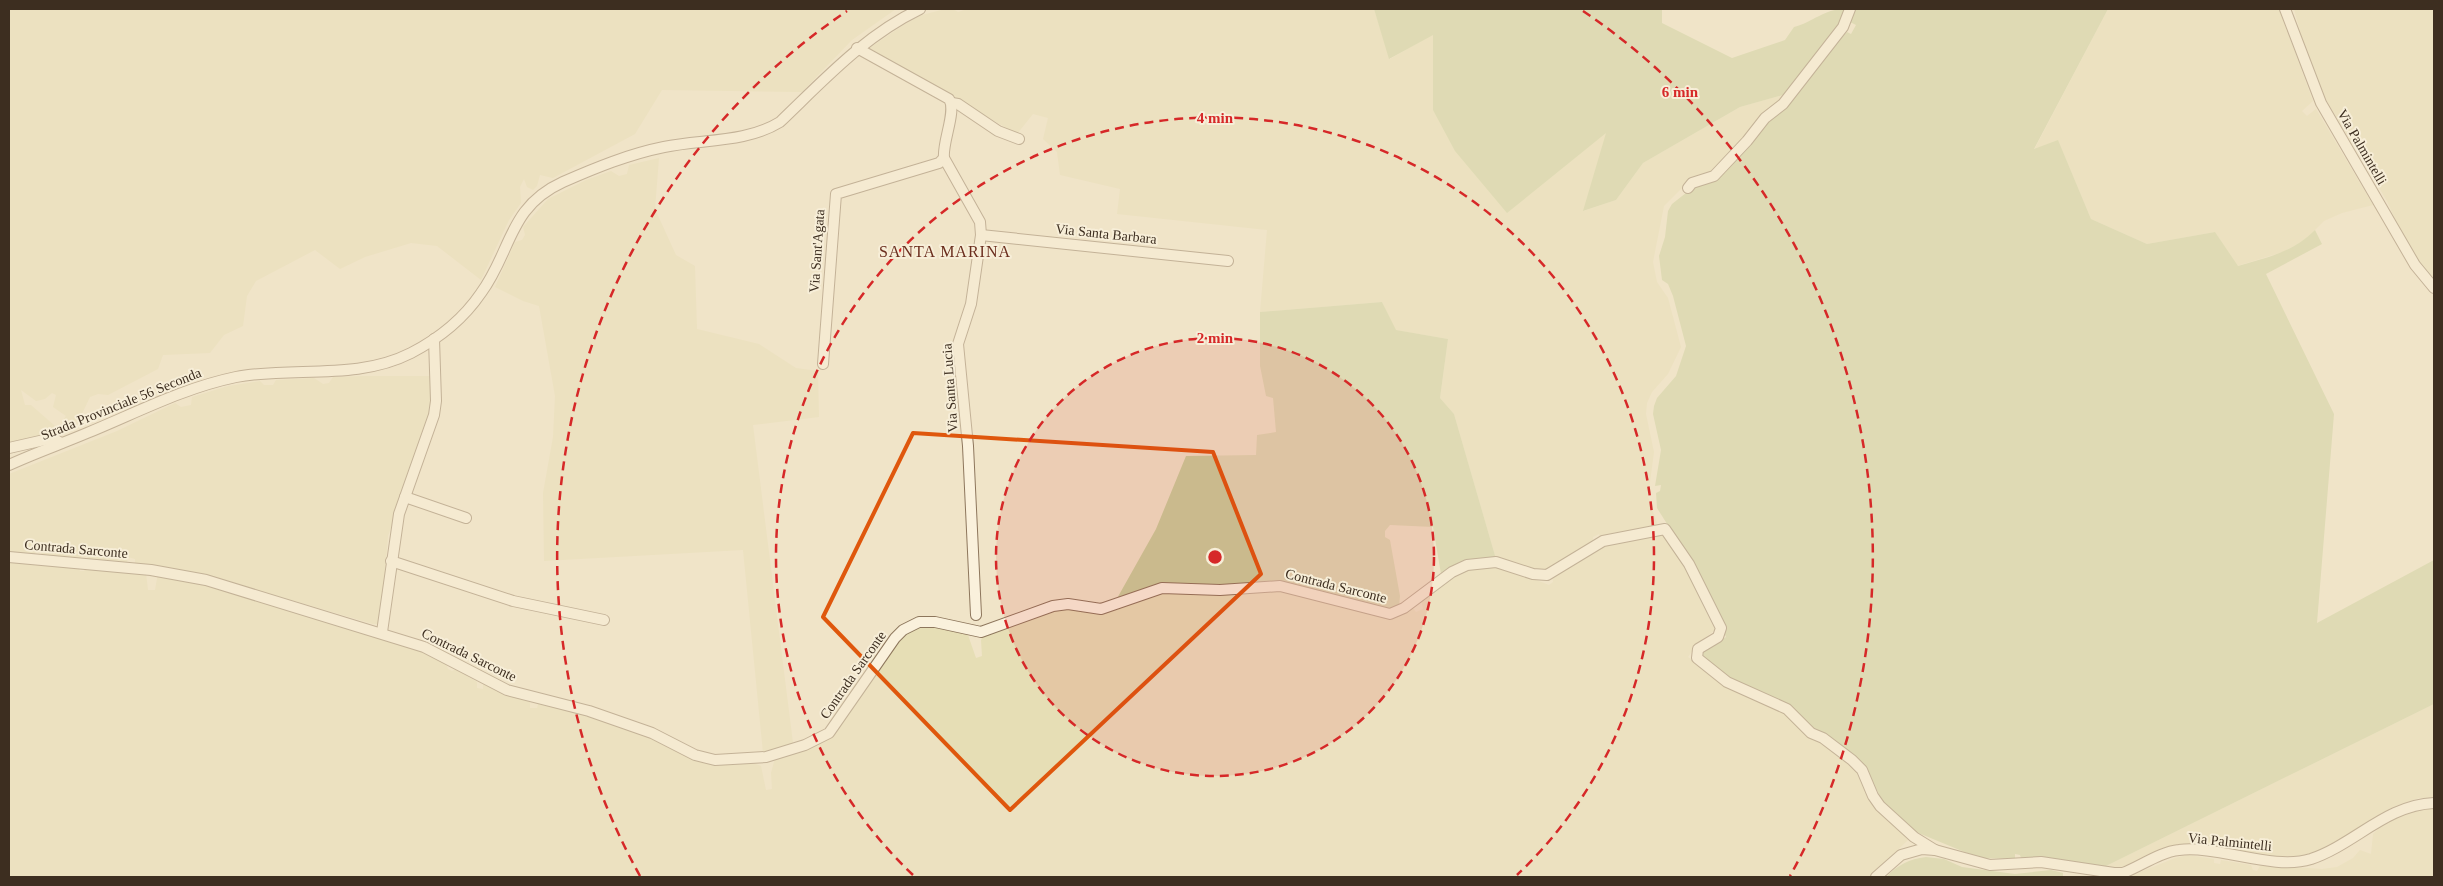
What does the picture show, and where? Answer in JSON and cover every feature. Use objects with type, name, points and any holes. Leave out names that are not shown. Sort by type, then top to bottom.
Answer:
[{"type":"street","name":"Strada Provinciale 56 Seconda","points":[[9,465],[174,395],[208,384],[267,373],[355,370],[371,367],[409,354],[434,339],[456,322],[482,293],[521,215],[542,194],[562,183],[663,147],[745,135],[768,129],[780,122],[857,48],[890,24],[920,9]]},
{"type":"street","points":[[1688,188],[1692,183],[1714,176],[1748,141],[1765,118],[1784,104],[1843,27],[1850,9]]},
{"type":"street","name":"Via Palmintelli","points":[[2285,9],[2321,102],[2415,265],[2434,288]]},
{"type":"street","points":[[857,48],[949,99],[952,103],[958,104],[998,131],[1019,139]]},
{"type":"street","points":[[944,158],[943,150],[952,103]]},
{"type":"street","name":"Via Santa Lucia","points":[[944,158],[980,222],[981,235],[971,304],[958,344],[968,446],[976,615]]},
{"type":"street","name":"Via Sant'Agata","points":[[823,364],[836,194],[939,163],[944,158]]},
{"type":"street","name":"Via Santa Barbara","points":[[981,235],[1228,261]]},
{"type":"street","points":[[382,632],[391,562],[400,514],[434,415],[436,401],[434,339]]},
{"type":"street","points":[[9,448],[53,438],[61,443]]},
{"type":"street","points":[[405,497],[466,518]]},
{"type":"street","name":"Contrada Sarconte","points":[[9,557],[174,573],[206,580],[382,632],[424,647],[507,690],[589,711],[639,728],[695,755],[715,760],[730,760],[766,757],[805,745],[829,733],[895,638],[903,630],[919,622],[935,622],[981,632],[1061,604],[1101,609],[1162,588],[1220,590],[1270,586],[1293,588],[1390,614],[1404,608],[1452,572],[1468,565],[1496,562],[1533,574],[1546,575],[1603,541],[1666,529],[1689,564],[1721,628],[1718,637],[1698,649],[1697,658],[1727,682],[1787,709],[1806,729],[1823,738],[1852,760],[1862,770],[1873,796],[1880,806],[1914,836],[1935,850]]},
{"type":"street","points":[[391,562],[513,601],[604,620]]},
{"type":"street","name":"Via Palmintelli","points":[[1876,877],[1901,855],[1912,851],[1935,850],[1990,865],[2041,862],[2114,874],[2123,873],[2178,850],[2278,861],[2302,861],[2345,842],[2396,811],[2410,806],[2434,803]]},
{"type":"highlighted area","points":[[913,433],[1213,452],[1261,574],[1010,810],[823,617]]},
{"type":"shaded area","points":[[9,9],[896,9],[852,40],[802,92],[662,90],[635,134],[553,178],[540,175],[537,186],[533,190],[527,187],[524,179],[520,187],[521,203],[509,220],[481,280],[437,246],[411,243],[365,257],[340,269],[315,250],[256,281],[247,296],[243,326],[224,335],[210,353],[163,355],[158,369],[108,395],[98,394],[90,397],[79,420],[61,423],[66,416],[53,407],[56,395],[52,393],[45,399],[36,401],[21,390],[25,405],[31,405],[55,426],[54,433],[9,442]]},
{"type":"shaded area","points":[[945,9],[953,9],[958,12],[967,9],[1374,9],[1390,59],[1433,34],[1433,110],[1607,132],[1584,211],[1616,200],[1643,163],[1740,107],[1783,95],[1718,169],[1687,183],[1664,206],[1653,262],[1657,282],[1668,298],[1681,347],[1668,374],[1652,392],[1647,403],[1646,414],[1654,452],[1648,497],[1657,523],[1656,527],[1612,533],[1600,538],[1599,534],[1593,537],[1593,542],[1550,569],[1540,570],[1496,559],[1454,414],[1440,398],[1448,339],[1395,330],[1382,302],[1260,312],[1267,230],[1117,214],[1120,189],[1060,175],[1057,152],[1043,139],[1048,118],[1033,114],[1017,134],[868,49],[922,15]]},
{"type":"shaded area","points":[[2108,9],[2279,9],[2313,101],[2302,111],[2307,116],[2316,109],[2373,205],[2342,213],[2324,221],[2302,243],[2286,251],[2237,266],[2215,232],[2147,244],[2091,219],[2058,141],[2034,150]]},
{"type":"shaded area","points":[[2294,9],[2434,9],[2434,283],[2405,242],[2387,201],[2326,100],[2309,65]]},
{"type":"shaded area","points":[[659,158],[655,209],[676,255],[695,266],[697,329],[759,344],[796,368],[818,371],[819,417],[753,425],[793,743],[763,753],[743,550],[544,561],[543,493],[553,437],[555,396],[539,306],[523,301],[495,287],[515,242],[522,240],[525,235],[523,227],[548,199],[586,180],[611,171],[619,176],[627,174],[629,165]]},
{"type":"shaded area","points":[[432,376],[432,412],[388,536],[381,624],[373,624],[205,575],[135,564],[135,559],[128,557],[127,563],[88,560],[87,555],[83,554],[79,560],[42,556],[41,552],[36,551],[34,555],[9,553],[9,474],[117,431],[175,403],[181,407],[191,405],[192,397],[228,386],[260,381],[264,385],[273,385],[276,380],[314,378],[323,384],[329,383],[333,377]]},
{"type":"shaded area","points":[[1661,534],[1671,540],[1715,630],[1697,644],[1688,657],[1726,684],[1777,706],[1824,743],[1860,773],[1893,824],[1908,840],[1870,877],[9,877],[9,561],[79,567],[80,571],[84,571],[85,567],[146,573],[148,590],[155,590],[158,573],[206,584],[422,651],[446,663],[448,669],[452,671],[456,669],[477,682],[477,688],[483,689],[483,684],[530,702],[530,708],[537,708],[538,704],[585,713],[645,735],[671,747],[753,763],[761,766],[766,790],[772,789],[771,773],[775,758],[823,740],[905,631],[914,627],[932,624],[968,635],[976,658],[982,656],[981,640],[983,636],[1054,610],[1068,608],[1100,614],[1157,593],[1272,589],[1412,607],[1416,612],[1423,609],[1421,599],[1455,574],[1468,568],[1483,565],[1507,568],[1549,585],[1553,582],[1552,576],[1602,546]]},
{"type":"shaded area","points":[[2434,704],[2434,798],[2419,798],[2393,807],[2349,836],[2312,854],[2301,857],[2262,856],[2254,852],[2253,854],[2185,846],[2121,869],[2104,867]]},
{"type":"shaded area","points":[[2434,808],[2434,877],[2128,877],[2175,858],[2188,855],[2214,859],[2214,863],[2220,864],[2221,860],[2251,865],[2253,870],[2257,871],[2260,866],[2266,865],[2322,869],[2337,867],[2353,858],[2360,850],[2371,854],[2373,834],[2380,827],[2411,810]]},
{"type":"green space","points":[[1374,9],[1662,9],[1662,23],[1732,58],[1785,40],[1794,27],[1824,13],[1845,9],[1838,28],[1783,95],[1740,107],[1643,163],[1616,200],[1583,211],[1606,133],[1507,213],[1455,151],[1433,110],[1433,35],[1389,59]]},
{"type":"green space","points":[[1855,9],[2108,9],[2034,149],[2058,140],[2091,219],[2147,244],[2215,232],[2238,266],[2288,249],[2315,230],[2322,244],[2266,274],[2334,414],[2317,623],[2434,560],[2434,704],[2104,867],[2049,858],[2021,858],[2020,855],[2015,854],[2015,859],[1979,858],[1916,832],[1884,804],[1865,767],[1808,727],[1729,680],[1703,659],[1701,652],[1726,637],[1691,562],[1657,508],[1656,493],[1660,491],[1661,485],[1655,486],[1661,450],[1653,414],[1654,406],[1657,398],[1676,376],[1686,346],[1673,296],[1668,284],[1662,280],[1659,256],[1665,237],[1668,211],[1672,204],[1696,185],[1708,182],[1847,32],[1851,34],[1856,25],[1850,22]]},
{"type":"green space","points":[[1382,302],[1396,330],[1448,339],[1440,398],[1454,414],[1496,559],[1459,564],[1441,574],[1433,527],[1390,525],[1385,531],[1385,537],[1390,540],[1400,596],[1399,607],[1391,610],[1293,586],[1223,588],[1174,586],[1115,602],[1156,529],[1186,456],[1256,455],[1257,435],[1276,432],[1273,398],[1266,396],[1260,366],[1260,312]]},
{"type":"green space","points":[[1926,857],[1944,859],[1962,867],[2015,874],[2051,870],[2063,873],[2063,877],[1886,877],[1904,863]]},
{"type":"district","name":"SANTA MARINA","points":[[945,251]]}]
